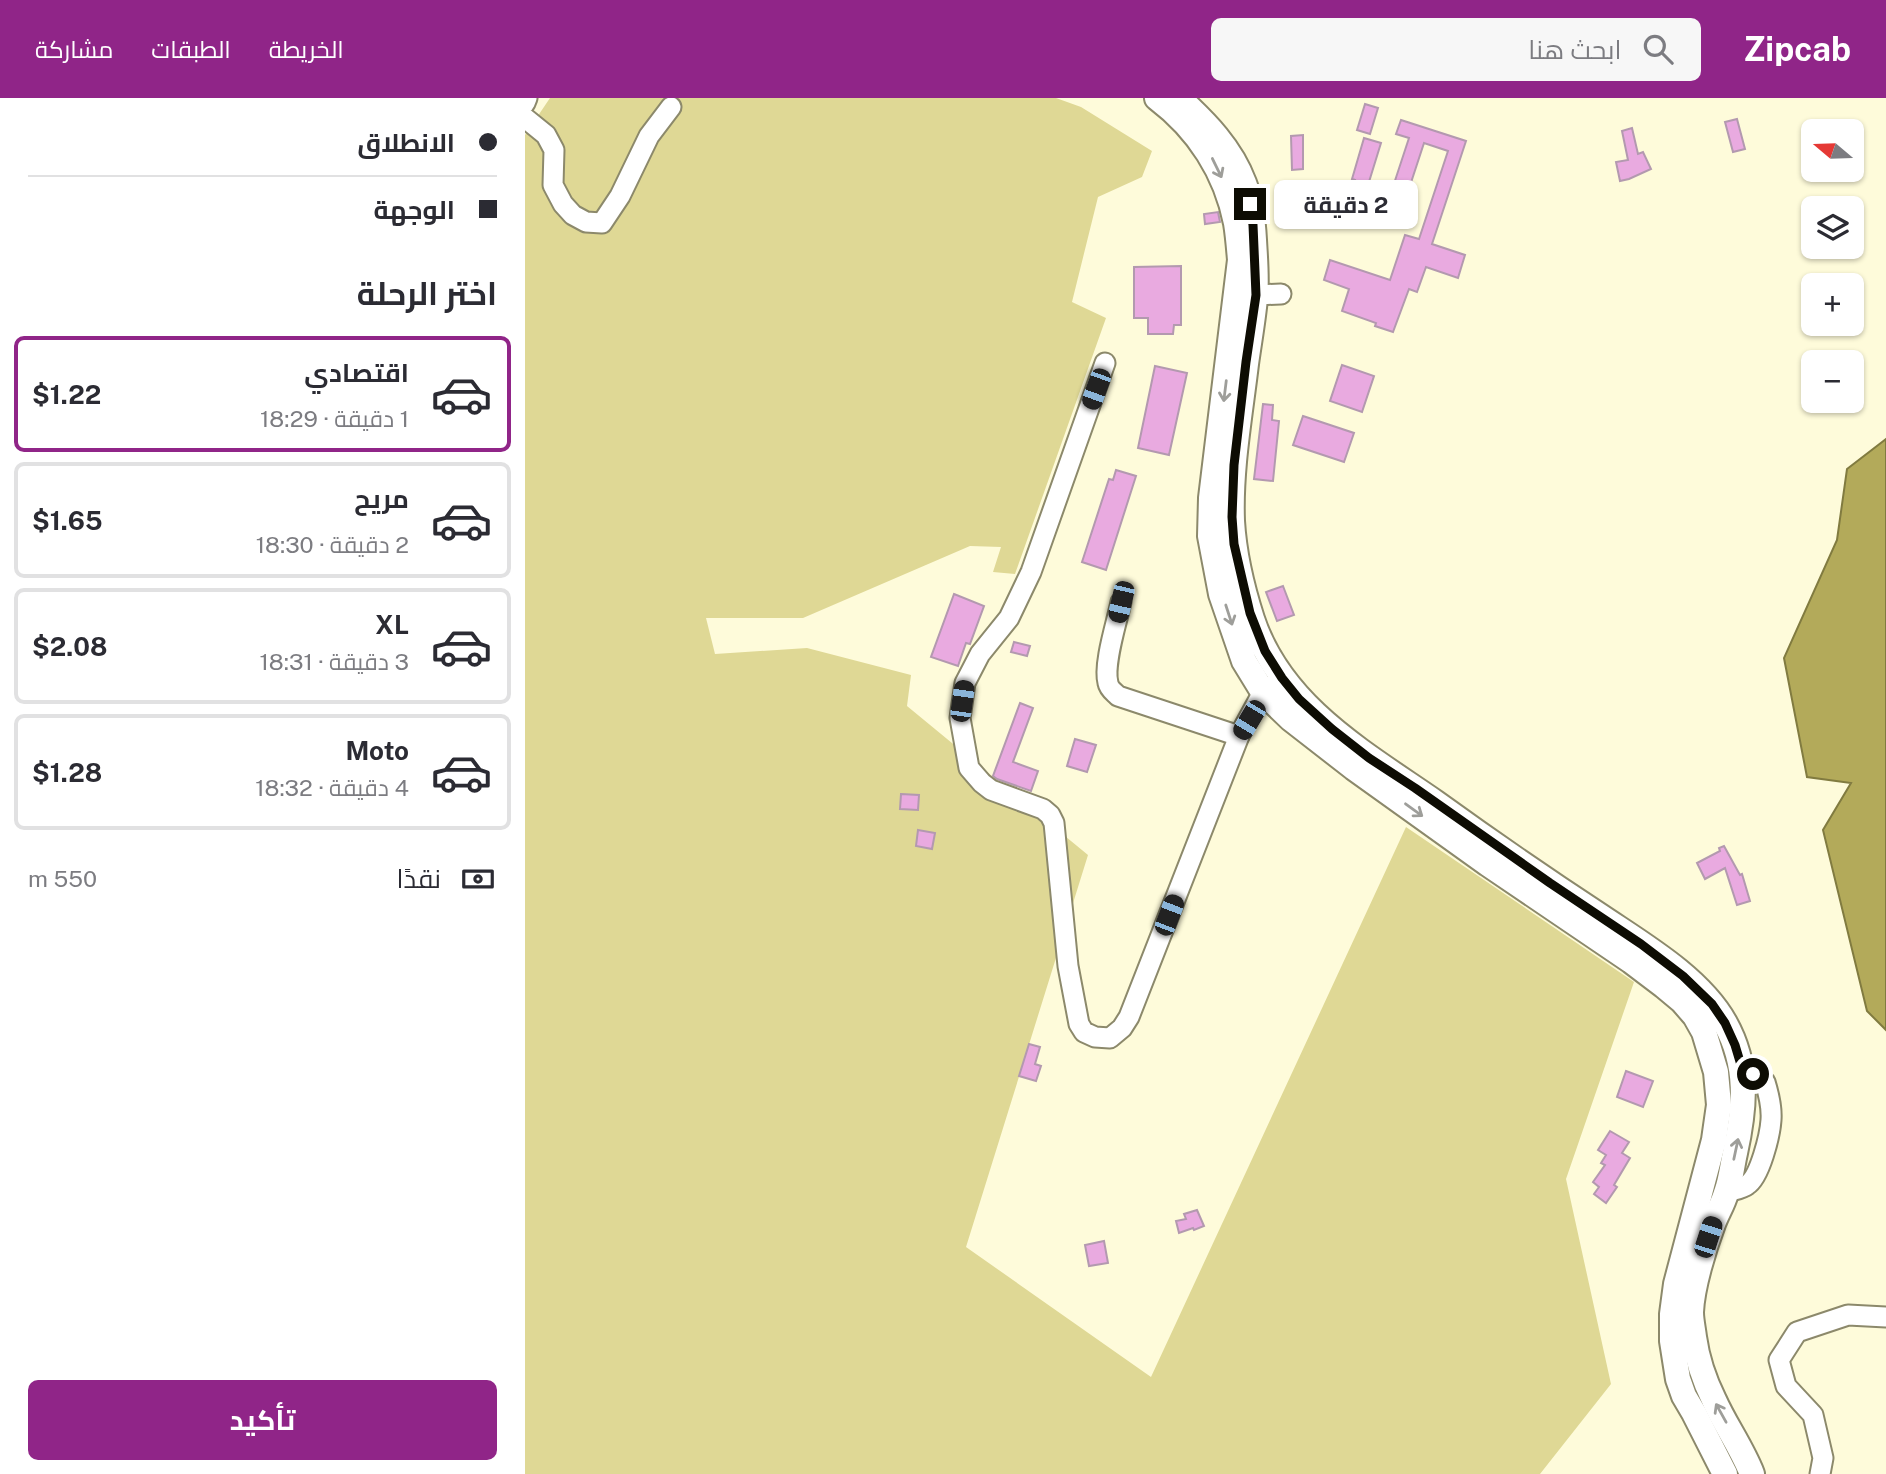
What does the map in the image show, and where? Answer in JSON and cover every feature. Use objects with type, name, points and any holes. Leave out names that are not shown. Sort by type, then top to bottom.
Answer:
[{"type":"main road","points":[[1157,98],[1202,142],[1215,163],[1237,226],[1246,293]]},
{"type":"main road","points":[[1179,98],[1212,129],[1226,147],[1245,184],[1253,225],[1246,293],[1246,362],[1234,465],[1234,544],[1250,613],[1265,651],[1273,685],[1291,719],[1354,768],[1488,864],[1646,972],[1682,1001],[1704,1032],[1716,1072],[1719,1105],[1714,1140],[1676,1284],[1672,1341],[1678,1379],[1684,1396],[1725,1474]]},
{"type":"main road","points":[[1273,685],[1299,699],[1369,758],[1641,944],[1683,976],[1712,1004],[1725,1023],[1741,1065],[1744,1103],[1727,1192],[1713,1221],[1703,1252],[1691,1310],[1699,1363],[1705,1380],[1752,1474]]},
{"type":"street","points":[[525,103],[527,98]]},
{"type":"street","points":[[525,118],[546,135],[554,150],[553,184],[562,204],[573,215],[586,222],[602,223],[620,196],[649,136],[671,107]]},
{"type":"street","points":[[1246,293],[1281,294]]},
{"type":"street","points":[[1105,363],[1031,572],[1009,618],[980,654],[965,683],[960,718],[969,768],[982,783],[992,790],[1043,809],[1051,815],[1068,966],[1079,1024],[1084,1032],[1095,1037],[1109,1038],[1122,1028],[1129,1017],[1240,736],[1273,685]]},
{"type":"street","points":[[1121,602],[1107,664],[1107,682],[1111,690],[1118,696],[1240,736]]},
{"type":"street","points":[[1820,1474],[1822,1458],[1813,1415],[1786,1386],[1779,1360],[1797,1332],[1848,1315],[1886,1317]]},
{"type":"shaded area","points":[[550,98],[1056,98],[1081,107],[1152,151],[1142,177],[1098,197],[1072,302],[1106,318],[1015,574],[993,572],[1001,547],[970,546],[803,618],[706,618],[715,654],[807,648],[911,675],[907,706],[1088,855],[966,1247],[1151,1377],[1406,827],[1634,982],[1566,1179],[1611,1384],[1540,1474],[525,1474],[525,135]]},
{"type":"shaded area","points":[[1886,439],[1886,1030],[1867,1011],[1823,830],[1851,783],[1807,777],[1784,658],[1837,540],[1847,469]]},
{"type":"building","points":[[1365,104],[1378,108],[1370,134],[1357,130]]},
{"type":"building","points":[[1737,119],[1745,149],[1733,152],[1725,122]]},
{"type":"building","points":[[1401,120],[1466,141],[1432,244],[1465,255],[1458,278],[1426,267],[1417,292],[1409,289],[1393,332],[1342,311],[1349,289],[1324,280],[1330,260],[1390,280],[1405,235],[1419,239],[1448,151],[1424,143],[1401,213],[1386,208],[1409,138],[1396,134]]},
{"type":"building","points":[[1632,128],[1638,154],[1643,152],[1651,169],[1620,181],[1616,162],[1628,160],[1622,131]]},
{"type":"building","points":[[1303,135],[1303,169],[1292,170],[1291,136]]},
{"type":"building","points":[[1364,138],[1381,143],[1364,198],[1351,195],[1355,180],[1352,179]]},
{"type":"building","points":[[1218,212],[1220,222],[1205,224],[1204,214]]},
{"type":"building","points":[[1181,266],[1181,325],[1174,325],[1173,334],[1148,334],[1148,318],[1134,318],[1134,267]]},
{"type":"building","points":[[1342,365],[1374,376],[1362,412],[1330,401]]},
{"type":"building","points":[[1155,366],[1187,373],[1169,455],[1138,448]]},
{"type":"building","points":[[1263,404],[1273,405],[1272,420],[1279,421],[1273,481],[1254,479]]},
{"type":"building","points":[[1303,416],[1354,433],[1344,462],[1293,445]]},
{"type":"building","points":[[1116,470],[1136,476],[1106,570],[1082,562],[1109,479],[1113,480]]},
{"type":"building","points":[[1283,586],[1294,615],[1277,621],[1266,592]]},
{"type":"building","points":[[954,594],[984,606],[970,644],[966,643],[958,666],[931,657]]},
{"type":"building","points":[[1014,642],[1030,646],[1027,656],[1011,652]]},
{"type":"building","points":[[1020,703],[1033,708],[1013,762],[1038,771],[1031,791],[993,776]]},
{"type":"building","points":[[1075,739],[1096,745],[1087,772],[1067,766]]},
{"type":"building","points":[[901,794],[919,795],[918,810],[900,809]]},
{"type":"building","points":[[918,830],[935,833],[932,849],[916,846]]},
{"type":"building","points":[[1724,846],[1740,875],[1742,874],[1750,901],[1737,905],[1725,868],[1705,879],[1697,863]]},
{"type":"building","points":[[1029,1044],[1040,1047],[1035,1064],[1041,1066],[1036,1081],[1019,1076]]},
{"type":"building","points":[[1626,1071],[1653,1081],[1643,1107],[1617,1097]]},
{"type":"building","points":[[1610,1131],[1629,1142],[1622,1153],[1630,1158],[1614,1185],[1617,1187],[1606,1203],[1594,1194],[1599,1187],[1593,1182],[1605,1165],[1601,1163],[1606,1155],[1598,1150]]},
{"type":"building","points":[[1197,1210],[1204,1226],[1179,1233],[1176,1221],[1186,1219],[1184,1214]]},
{"type":"building","points":[[1104,1241],[1108,1263],[1089,1266],[1085,1245]]},
{"type":"route","points":[[1250,204],[1256,295],[1234,465],[1232,517],[1239,569],[1250,613],[1265,651],[1299,699],[1369,758],[1641,944],[1696,987],[1725,1023],[1741,1065],[1753,1074]]}]
